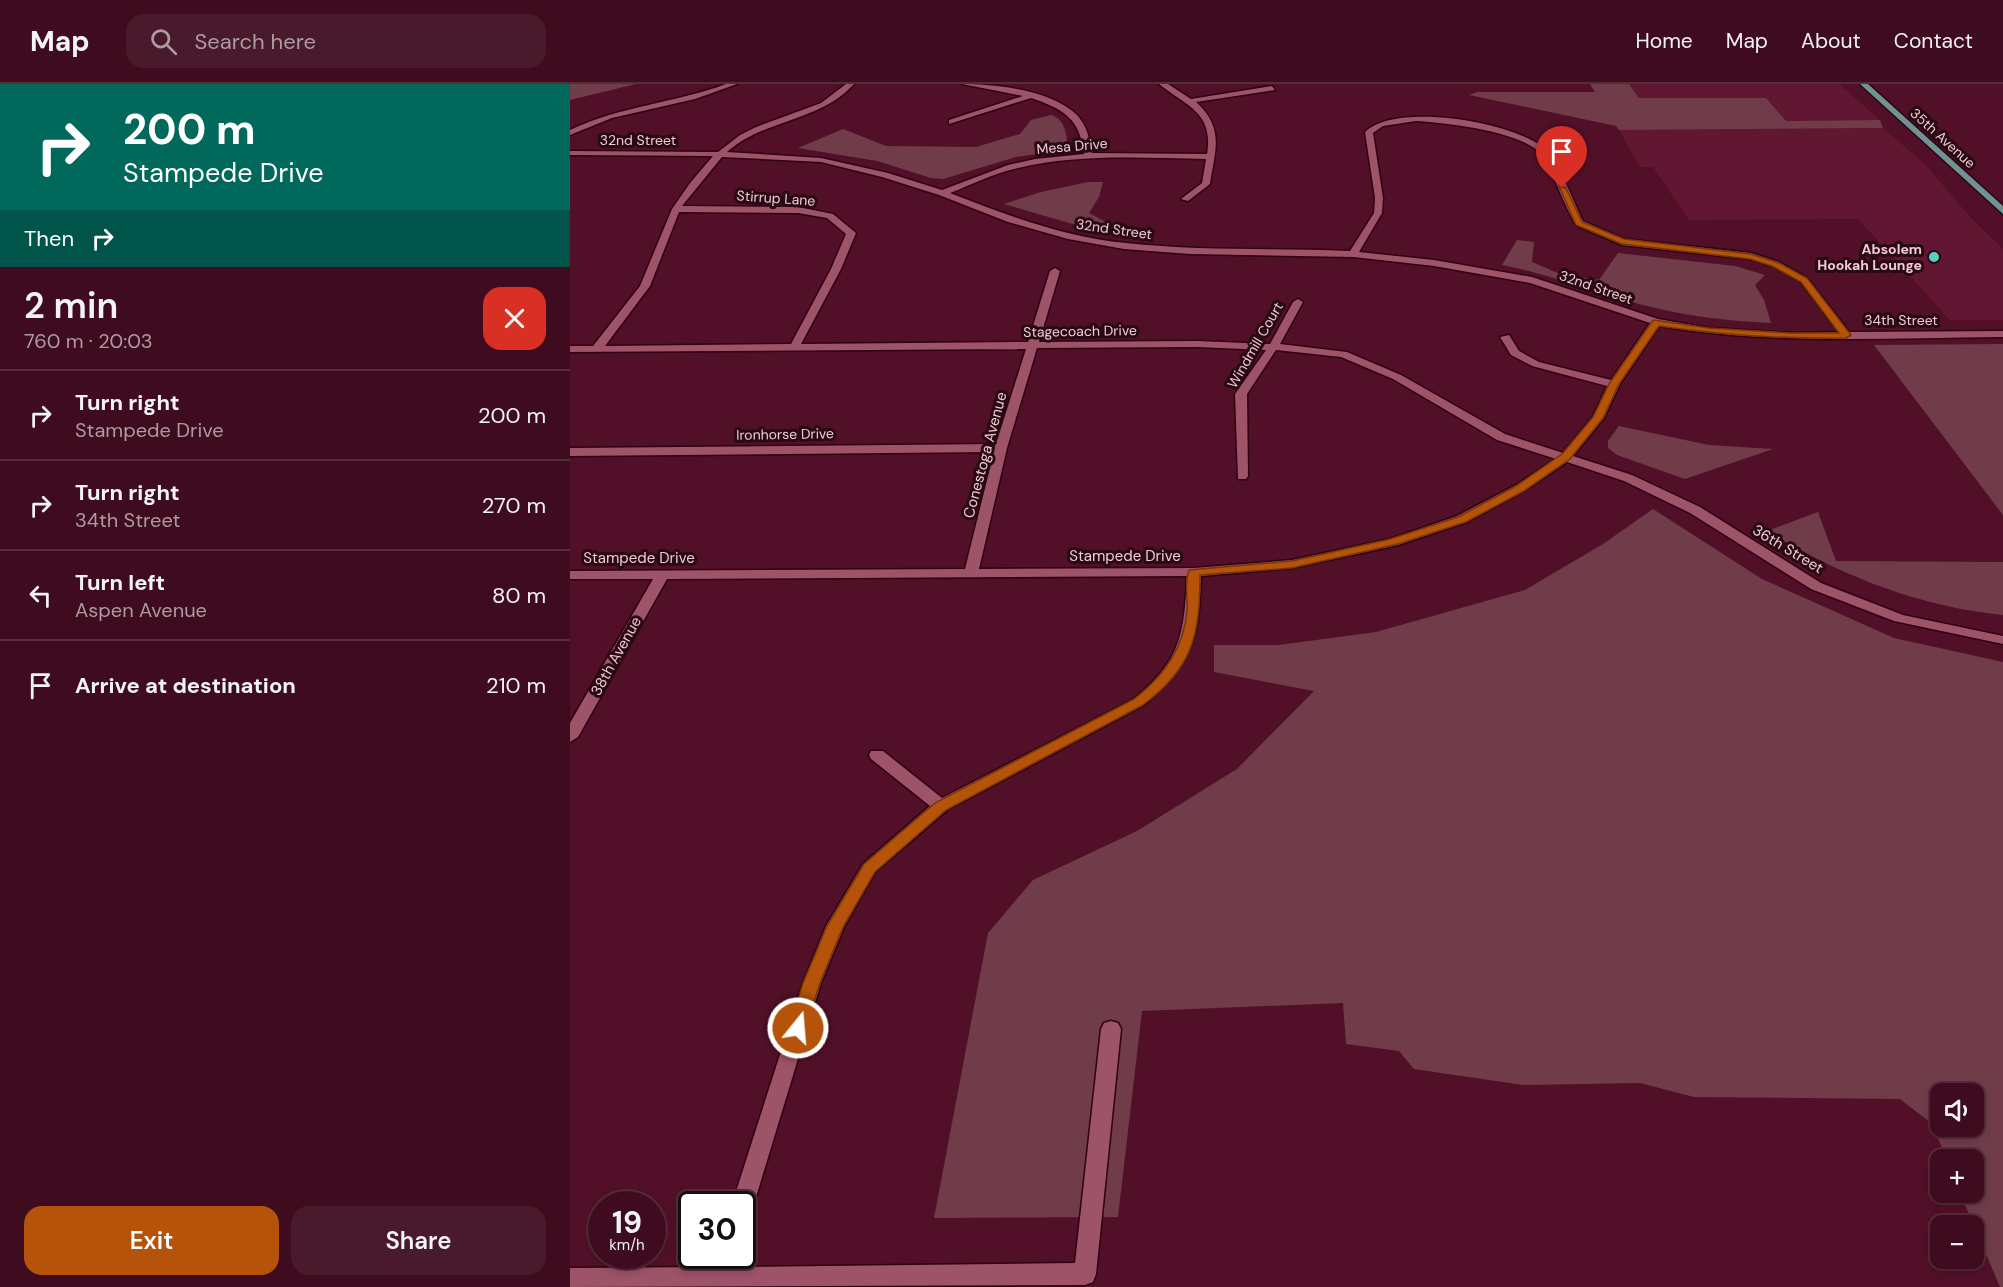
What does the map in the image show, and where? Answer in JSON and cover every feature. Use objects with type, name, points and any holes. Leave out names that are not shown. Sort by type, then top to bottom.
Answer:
[{"type":"main road","name":"35th Avenue","points":[[1864,84],[2003,211]]},
{"type":"street","points":[[570,133],[614,117],[710,95],[733,84]]},
{"type":"street","points":[[597,348],[645,286],[676,209],[721,154],[740,137],[818,107],[842,94],[850,84]]},
{"type":"street","points":[[966,84],[1029,96],[1064,109],[1082,128],[1088,156]]},
{"type":"street","points":[[1163,84],[1190,100],[1211,127],[1213,141],[1206,184],[1185,199]]},
{"type":"street","points":[[1190,100],[1272,88]]},
{"type":"street","points":[[952,122],[1029,96]]},
{"type":"street","points":[[1353,254],[1378,213],[1379,198],[1369,132],[1380,124],[1402,119],[1450,121],[1523,138],[1538,145],[1546,154],[1579,224],[1622,242],[1751,256],[1776,264],[1804,280],[1846,335]]},
{"type":"street","name":"32nd Street","points":[[570,153],[721,154],[821,160],[885,175],[942,193],[1011,220],[1068,236],[1124,246],[1190,251],[1353,254],[1434,263],[1532,280],[1656,322]]},
{"type":"street","name":"Mesa Drive","points":[[942,193],[1011,167],[1042,161],[1088,156],[1209,157]]},
{"type":"street","name":"Stirrup Lane","points":[[676,209],[798,210],[830,216],[851,233],[836,269],[795,346]]},
{"type":"street","name":"Conestoga Avenue","points":[[971,574],[1001,448],[1034,347],[1055,271]]},
{"type":"street","name":"Windmill Court","points":[[1242,476],[1241,394],[1273,347],[1298,302]]},
{"type":"street","name":"34th Street","points":[[1656,322],[1721,332],[1791,336],[2003,334]]},
{"type":"street","name":"Stampede Drive","points":[[570,575],[1194,572],[1292,564],[1394,542],[1462,519],[1520,488],[1566,457],[1598,418],[1614,384],[1656,322]]},
{"type":"street","points":[[1505,337],[1514,352],[1538,364],[1574,376],[1614,384]]},
{"type":"street","name":"Stagecoach Drive","points":[[570,349],[1197,344],[1273,347],[1343,354],[1397,377],[1501,436],[1566,457]]},
{"type":"street","name":"Ironhorse Drive","points":[[570,452],[1001,448]]},
{"type":"street","name":"36th Street","points":[[1566,457],[1628,478],[1695,510],[1816,586],[1899,618],[2003,640]]},
{"type":"street","points":[[747,1191],[812,983],[835,926],[869,868],[941,806],[1138,702],[1160,686],[1182,656],[1193,614],[1194,572]]},
{"type":"street","name":"38th Avenue","points":[[570,737],[662,575]]},
{"type":"street","points":[[877,755],[941,806]]},
{"type":"street","points":[[570,1279],[1085,1274],[1111,1029]]},
{"type":"street","points":[[720,1278],[723,1269]]},
{"type":"shaded area","points":[[570,84],[636,84],[570,100]]},
{"type":"shaded area","points":[[1590,84],[1629,84],[1639,98],[1766,98],[1786,121],[1880,120],[1883,128],[1619,130],[1616,126],[1469,95],[1477,92],[1595,92]]},
{"type":"shaded area","points":[[1629,84],[1839,84],[1880,120],[1786,121],[1766,98],[1639,98]]},
{"type":"shaded area","points":[[1051,115],[1056,117],[1064,127],[1068,146],[1065,150],[1016,157],[943,179],[931,178],[877,161],[798,148],[843,129],[886,146],[976,147],[1020,134],[1031,120]]},
{"type":"shaded area","points":[[1883,128],[1925,164],[1971,218],[2003,249],[2003,320],[1950,320],[1858,219],[1689,220],[1653,167],[1640,167],[1619,130]]},
{"type":"shaded area","points":[[1088,182],[1103,182],[1099,197],[1089,213],[1117,228],[1151,235],[1076,225],[1004,204],[1041,192]]},
{"type":"shaded area","points":[[1517,240],[1534,242],[1532,262],[1560,274],[1599,280],[1618,253],[1735,266],[1765,275],[1755,285],[1764,300],[1771,323],[1707,317],[1659,309],[1538,273],[1502,265]]},
{"type":"shaded area","points":[[2003,344],[2003,515],[1874,345]]},
{"type":"shaded area","points":[[1619,426],[1709,445],[1773,449],[1685,479],[1617,455],[1608,448],[1608,441]]},
{"type":"shaded area","points":[[1653,509],[1762,579],[1894,638],[2003,662],[2003,1287],[2000,1287],[1984,1249],[1984,1215],[1969,1215],[1964,1203],[1984,1203],[1984,1149],[1943,1149],[1937,1137],[1984,1137],[1984,1083],[1930,1083],[1930,1122],[1900,1099],[1694,1097],[1640,1083],[1523,1085],[1414,1069],[1399,1051],[1346,1044],[1343,1003],[1142,1011],[1118,1217],[934,1218],[988,933],[1033,880],[1137,831],[1237,769],[1314,691],[1214,672],[1214,645],[1279,645],[1376,632],[1525,590],[1603,544]]},
{"type":"shaded area","points":[[1818,512],[1836,561],[2003,562],[2003,615],[1941,605],[1910,597],[1822,562],[1767,531]]},
{"type":"place","name":"Absolem Hookah Lounge","points":[[1934,257]]},
{"type":"route","points":[[798,1028],[812,983],[835,926],[869,868],[941,806],[1138,702],[1160,686],[1182,656],[1193,614],[1194,572],[1292,564],[1394,542],[1462,519],[1520,488],[1566,457],[1598,418],[1614,384],[1656,322],[1709,331],[1791,336],[1846,335],[1804,280],[1776,264],[1751,256],[1622,242],[1579,224],[1562,188]]}]
